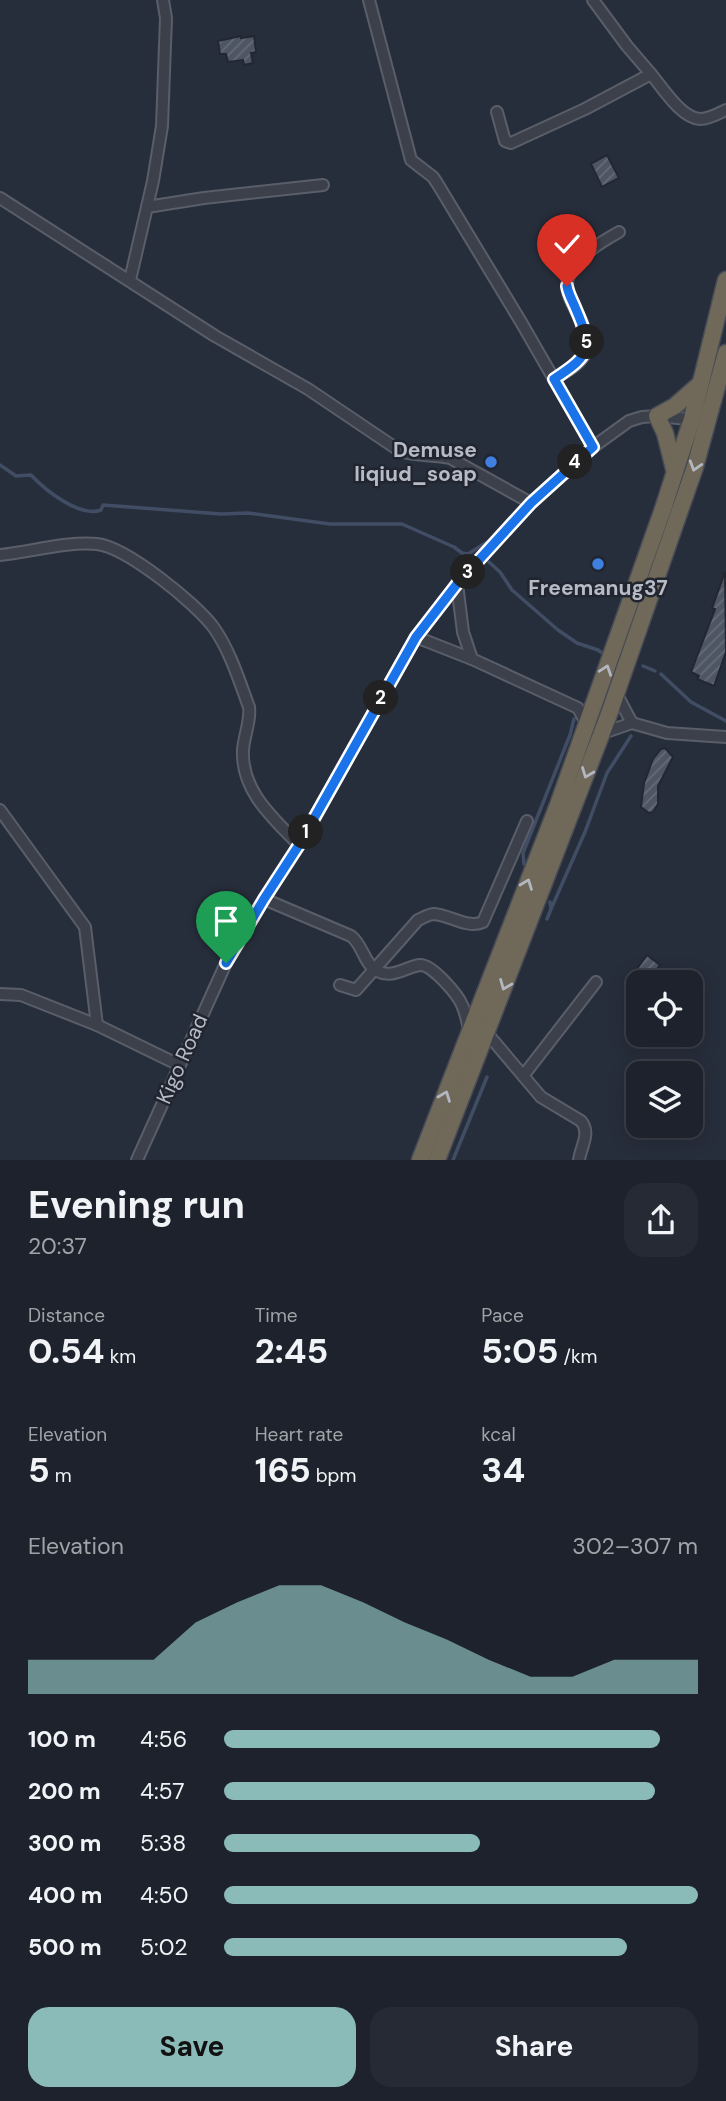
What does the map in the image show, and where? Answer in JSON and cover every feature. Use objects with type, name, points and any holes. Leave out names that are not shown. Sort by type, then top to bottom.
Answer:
[{"type":"highway","points":[[420,1160],[478,1032],[603,733],[617,693],[695,467],[701,384],[726,280]]},
{"type":"highway","points":[[437,1160],[477,1056],[478,1032],[487,989],[587,725],[675,472],[700,421],[726,353]]},
{"type":"highway","points":[[675,472],[665,433],[657,416],[675,406],[701,384]]},
{"type":"street","points":[[130,280],[153,181],[162,127],[166,18],[163,0]]},
{"type":"street","points":[[369,0],[411,160],[437,183],[593,447]]},
{"type":"street","points":[[593,0],[627,46],[686,114],[707,118],[726,110]]},
{"type":"street","points":[[496,112],[505,141],[511,143],[585,109],[651,74]]},
{"type":"street","points":[[147,207],[323,185]]},
{"type":"street","points":[[0,198],[215,336],[308,389],[400,451],[450,458],[531,503]]},
{"type":"street","points":[[554,379],[580,361],[586,350],[586,331],[568,292],[569,277],[585,255],[619,232]]},
{"type":"street","name":"Kigo Road","points":[[137,1160],[226,963],[299,845],[416,637],[457,584],[531,503],[593,447],[629,421],[642,417],[700,421]]},
{"type":"street","points":[[0,555],[88,544],[109,546],[133,558],[198,609],[221,639],[249,706],[243,754],[247,780],[267,811],[299,845]]},
{"type":"street","points":[[457,584],[463,632],[472,659]]},
{"type":"street","points":[[416,637],[472,659],[578,708],[587,725]]},
{"type":"street","points":[[617,693],[632,723]]},
{"type":"street","points":[[578,708],[595,702]]},
{"type":"street","points":[[603,733],[632,723],[667,733],[726,737]]},
{"type":"street","points":[[0,810],[85,926],[97,1026]]},
{"type":"street","points":[[340,985],[356,990],[418,920],[432,914],[464,922],[483,922],[527,821]]},
{"type":"street","points":[[264,899],[351,936],[373,969],[389,975],[427,965],[435,971],[461,1002],[478,1032],[503,1054],[546,1101],[586,1126],[587,1134],[579,1160]]},
{"type":"street","points":[[523,1076],[596,982]]},
{"type":"street","points":[[461,1002],[487,989]]},
{"type":"street","points":[[0,994],[21,995],[97,1026],[179,1065]]},
{"type":"street","points":[[477,1056],[503,1054]]},
{"type":"building","points":[[254,36],[256,52],[251,53],[253,63],[244,65],[243,60],[228,62],[226,54],[220,54],[218,41]]},
{"type":"building","points":[[607,155],[619,178],[602,187],[591,164]]},
{"type":"building","points":[[725,572],[726,652],[714,686],[697,679],[699,676],[691,672],[715,609],[712,608]]},
{"type":"building","points":[[665,748],[673,757],[658,786],[658,804],[653,812],[649,813],[641,807],[644,783],[653,759]]},
{"type":"building","points":[[647,955],[660,965],[656,970],[636,970]]},
{"type":"waterway","points":[[0,465],[16,476],[31,475],[54,495],[83,510],[101,510],[103,505],[221,514],[248,513],[330,524],[402,524],[462,553],[468,554],[487,542],[490,544]]},
{"type":"waterway","points":[[489,562],[500,572],[512,590],[558,630],[577,643],[605,655]]},
{"type":"waterway","points":[[643,666],[655,671]]},
{"type":"waterway","points":[[661,674],[691,702],[726,721]]},
{"type":"waterway","points":[[524,864],[523,853],[574,719]]},
{"type":"waterway","points":[[551,909],[585,832],[607,773],[631,736]]},
{"type":"waterway","points":[[547,919],[551,909],[550,902]]},
{"type":"waterway","points":[[453,1160],[487,1077]]},
{"type":"place","name":"Demuse liqiud_soap","points":[[491,462]]},
{"type":"place","name":"Freemanug37","points":[[598,564]]},
{"type":"route","points":[[226,963],[299,845],[416,637],[457,584],[531,503],[593,447],[554,379],[580,361],[586,350],[586,331],[567,286]]}]
